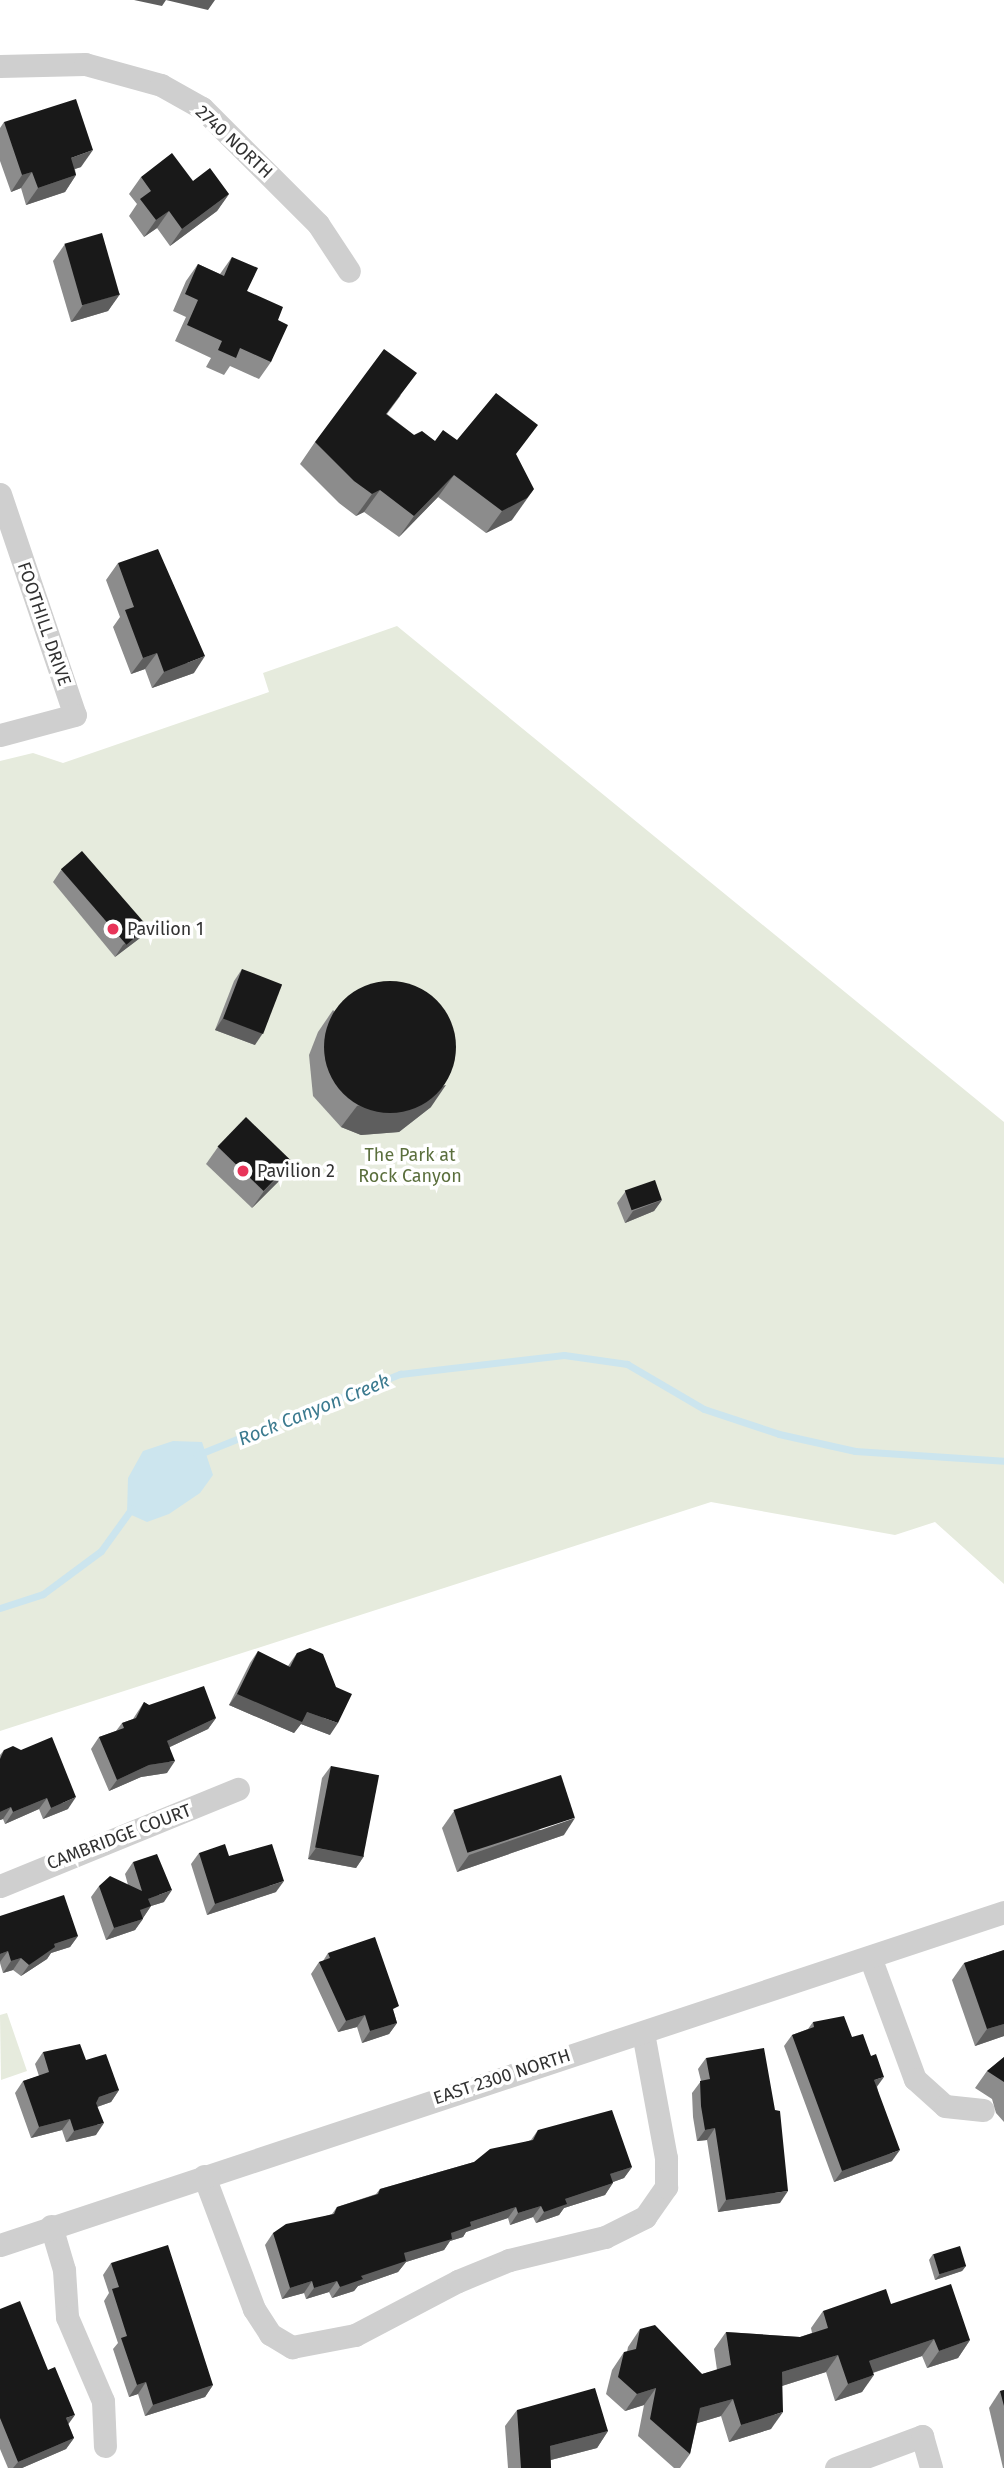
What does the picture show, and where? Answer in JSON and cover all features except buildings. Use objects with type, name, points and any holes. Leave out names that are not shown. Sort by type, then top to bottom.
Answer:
[{"type":"street","name":"2740 NORTH","points":[[0,66],[85,64],[161,85],[202,108],[318,224],[349,271]]},
{"type":"street","name":"FOOTHILL DRIVE","points":[[0,494],[75,715],[0,735]]},
{"type":"street","name":"CAMBRIDGE COURT","points":[[0,1886],[238,1789]]},
{"type":"street","name":"EAST 2300 NORTH","points":[[0,2245],[1004,1912]]},
{"type":"street","points":[[870,1956],[915,2079],[945,2106],[983,2110]]},
{"type":"street","points":[[204,2176],[254,2309],[270,2334],[292,2347],[355,2335],[458,2281],[509,2260],[605,2237],[645,2217],[666,2187],[666,2158],[643,2033]]},
{"type":"street","points":[[51,2226],[64,2270],[67,2317],[103,2401],[105,2446]]},
{"type":"street","points":[[836,2468],[922,2436],[931,2468]]},
{"type":"green space","name":"The Park at Rock Canyon","points":[[397,626],[1004,1122],[1004,1584],[935,1522],[895,1535],[711,1502],[0,1731],[0,761],[33,753],[63,763],[269,692],[263,673]]},
{"type":"green space","points":[[7,2013],[27,2071],[1,2080],[0,2015]]},
{"type":"water","points":[[173,1441],[202,1442],[213,1475],[200,1493],[169,1514],[147,1522],[127,1513],[128,1478],[143,1451]]},
{"type":"waterway","name":"Rock Canyon Creek","points":[[197,1455],[400,1374],[564,1355],[627,1364],[704,1409],[779,1434],[855,1451],[1004,1461]]},
{"type":"waterway","name":"Rock Canyon Creek","points":[[0,1608],[43,1594],[101,1551],[132,1508]]},
{"type":"place","name":"Pavilion 1","points":[[113,929]]},
{"type":"place","name":"Pavilion 2","points":[[243,1171]]}]
